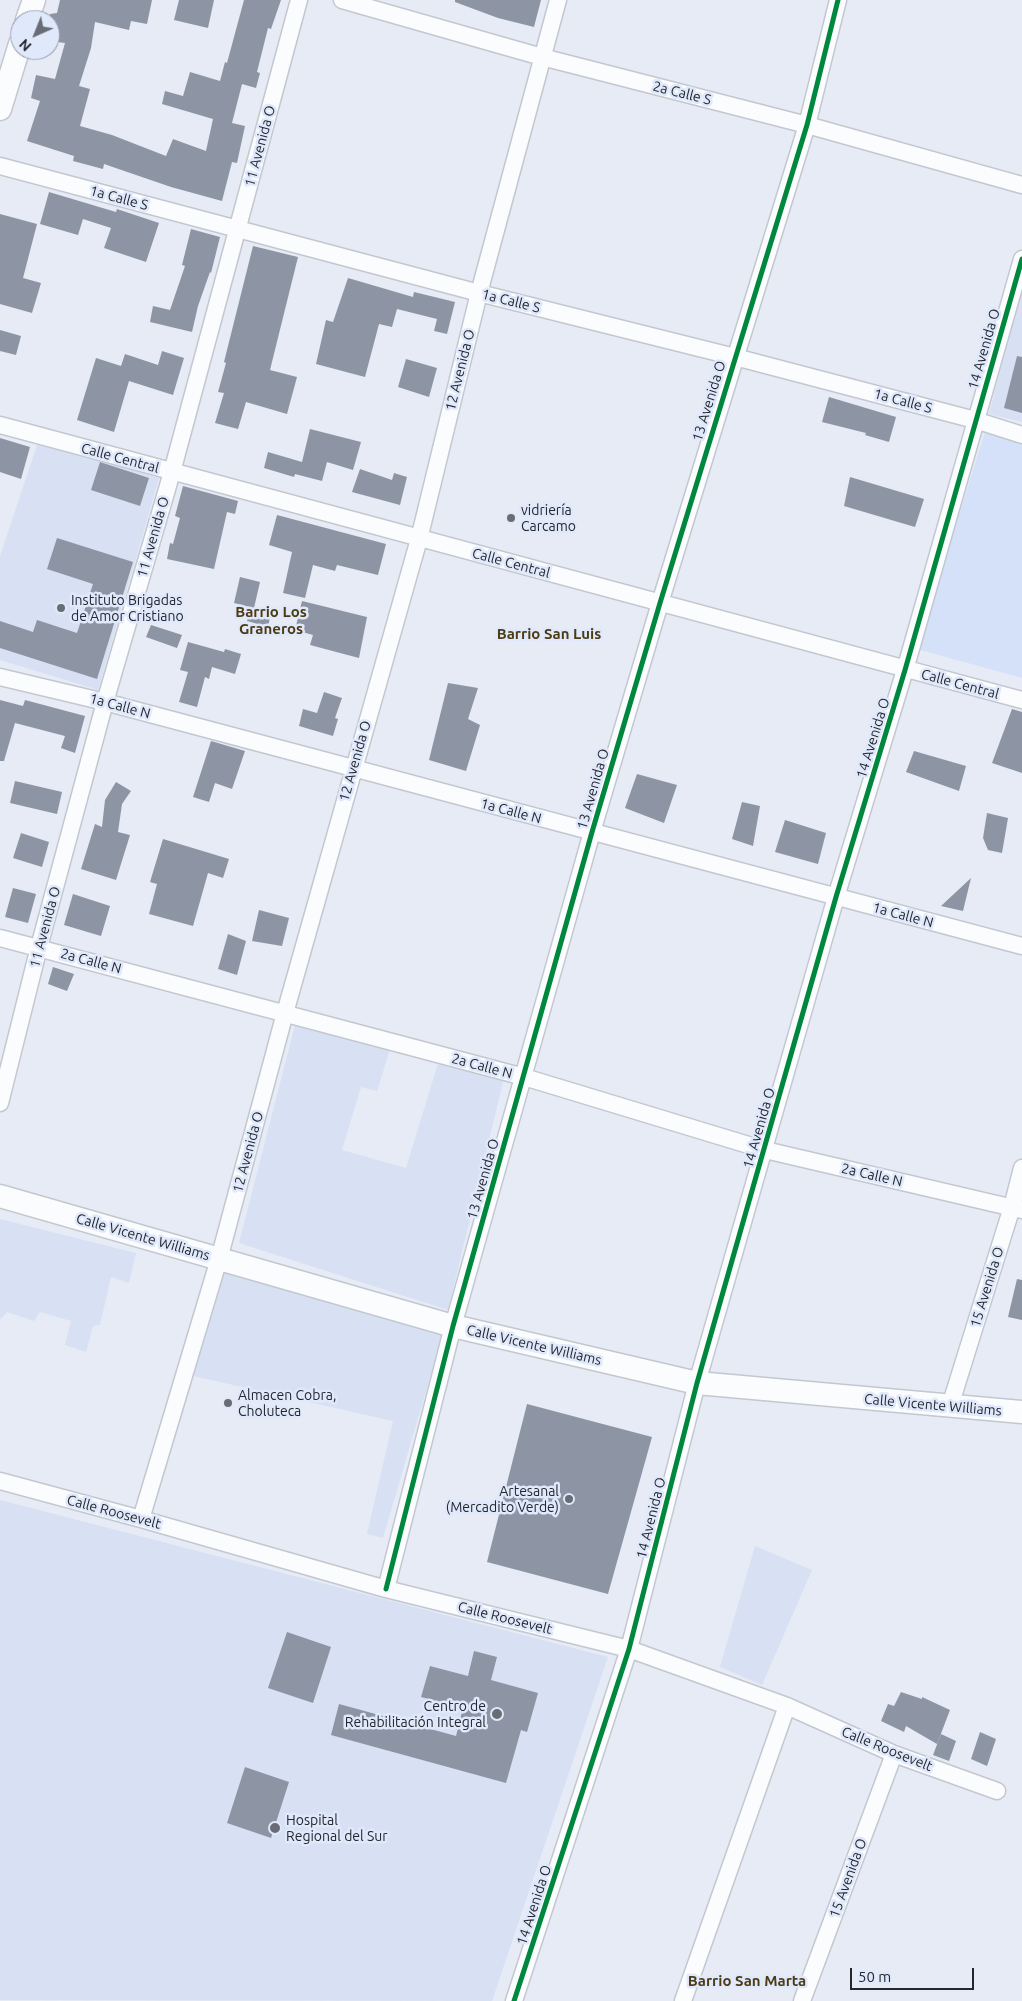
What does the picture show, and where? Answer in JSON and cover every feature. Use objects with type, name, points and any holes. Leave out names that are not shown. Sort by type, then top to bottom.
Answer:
[{"type":"main road","points":[[0,109],[15,60]]},
{"type":"main road","name":"Calle Vicente Williams","points":[[0,1196],[453,1326],[697,1383],[1022,1412]]},
{"type":"street","name":"11 Avenida O","points":[[0,1103],[39,947],[105,702],[172,472],[300,0]]},
{"type":"street","name":"2a Calle S","points":[[342,0],[542,57],[806,125],[1022,185]]},
{"type":"street","name":"12 Avenida O","points":[[141,1519],[220,1259],[285,1013],[419,538],[479,293],[558,0]]},
{"type":"street","name":"13 Avenida O","points":[[386,1589],[453,1326],[592,832],[806,125],[838,0]]},
{"type":"street","name":"1a Calle S","points":[[0,166],[237,230],[975,420],[1022,435]]},
{"type":"street","name":"14 Avenida O","points":[[514,2001],[630,1649],[697,1383],[836,897],[905,670],[1022,258]]},
{"type":"street","name":"Calle Central","points":[[0,425],[1022,700]]},
{"type":"street","name":"1a Calle N","points":[[0,677],[105,702],[1022,946]]},
{"type":"street","name":"2a Calle N","points":[[0,938],[524,1078],[765,1150],[1017,1209]]},
{"type":"street","name":"15 Avenida O","points":[[950,1406],[1017,1209],[1022,1168]]},
{"type":"street","name":"Calle Roosevelt","points":[[0,1481],[386,1589],[630,1649],[786,1706],[894,1754],[997,1791]]},
{"type":"street","points":[[683,2001],[786,1706]]},
{"type":"street","name":"15 Avenida O","points":[[802,2001],[894,1754]]},
{"type":"shaded area","points":[[1022,286],[1022,422],[989,414]]},
{"type":"shaded area","points":[[985,432],[1022,441],[1022,678],[917,649]]},
{"type":"shaded area","name":"Instituto Brigadas de Amor Cristiano","points":[[38,442],[159,478],[98,690],[0,660],[0,556]]},
{"type":"shaded area","points":[[296,1021],[391,1046],[377,1091],[361,1087],[342,1150],[406,1168],[439,1060],[504,1078],[448,1310],[239,1243]]},
{"type":"shaded area","points":[[0,1219],[136,1253],[129,1283],[111,1277],[100,1325],[93,1326],[86,1352],[65,1345],[71,1321],[40,1312],[34,1321],[7,1312],[0,1320]]},
{"type":"shaded area","points":[[225,1271],[443,1333],[383,1538],[367,1534],[393,1421],[193,1376]]},
{"type":"shaded area","name":"Hospital Regional del Sur","points":[[0,1500],[608,1657],[492,2001],[0,2000]]},
{"type":"shaded area","points":[[755,1546],[812,1570],[762,1685],[720,1667]]},
{"type":"building","points":[[60,0],[152,0],[147,24],[131,21],[129,30],[95,22],[91,48],[79,86],[90,89],[80,126],[112,135],[166,156],[173,139],[206,151],[213,119],[162,104],[165,91],[183,96],[190,72],[220,81],[225,62],[227,63],[244,0],[281,0],[271,29],[268,28],[257,72],[260,73],[256,88],[242,84],[232,123],[245,126],[237,163],[232,162],[222,201],[171,187],[104,164],[103,169],[73,161],[74,156],[27,141],[40,101],[31,98],[36,75],[55,79],[65,43],[60,42],[60,10],[58,10]]},
{"type":"building","points":[[179,0],[214,0],[208,28],[174,20]]},
{"type":"building","points":[[455,0],[541,0],[534,27],[498,18],[455,2]]},
{"type":"building","points":[[49,192],[116,212],[117,209],[159,223],[146,262],[104,248],[111,228],[83,219],[78,235],[40,224]]},
{"type":"building","points":[[0,214],[37,224],[23,278],[41,283],[32,313],[0,304]]},
{"type":"building","points":[[191,229],[220,237],[211,273],[198,306],[192,332],[150,322],[153,306],[170,310],[185,266],[182,265]]},
{"type":"building","points":[[253,246],[298,257],[270,370],[297,377],[287,414],[246,402],[238,429],[215,423],[224,393],[218,392],[226,363],[224,362]]},
{"type":"building","points":[[348,278],[413,297],[414,292],[455,302],[447,334],[434,331],[437,319],[397,309],[392,327],[379,324],[365,377],[316,364],[326,320],[333,322]]},
{"type":"building","points":[[0,330],[21,336],[16,355],[0,351]]},
{"type":"building","points":[[162,351],[184,358],[173,395],[129,381],[114,432],[77,420],[96,358],[121,366],[125,354],[158,365]]},
{"type":"building","points":[[1017,356],[1022,357],[1022,413],[1004,408]]},
{"type":"building","points":[[406,359],[437,368],[429,397],[398,387]]},
{"type":"building","points":[[829,397],[896,417],[889,442],[865,435],[866,433],[822,422]]},
{"type":"building","points":[[310,429],[361,442],[353,470],[327,462],[322,481],[295,474],[294,477],[264,468],[268,452],[302,462]]},
{"type":"building","points":[[0,438],[30,447],[21,479],[0,472]]},
{"type":"building","points":[[100,462],[149,478],[140,506],[91,490]]},
{"type":"building","points":[[360,469],[392,480],[394,473],[407,477],[400,505],[352,492]]},
{"type":"building","points":[[850,477],[924,499],[915,527],[844,506]]},
{"type":"building","points":[[183,486],[238,501],[235,514],[227,512],[214,569],[167,559],[170,543],[173,544],[180,518],[175,516]]},
{"type":"building","points":[[277,515],[386,544],[378,575],[337,565],[335,571],[313,565],[305,598],[283,593],[292,552],[269,545]]},
{"type":"building","points":[[57,538],[133,562],[97,679],[0,648],[0,621],[33,632],[37,620],[77,633],[93,584],[47,569]]},
{"type":"building","points":[[240,577],[260,582],[254,608],[234,603]]},
{"type":"building","points":[[302,601],[367,617],[359,658],[310,645],[313,635],[295,630]]},
{"type":"building","points":[[251,607],[271,613],[268,627],[247,621]]},
{"type":"building","points":[[151,625],[182,635],[177,648],[146,637]]},
{"type":"building","points":[[188,642],[224,652],[225,649],[241,654],[235,674],[212,667],[209,679],[205,677],[197,707],[179,702],[188,672],[180,670]]},
{"type":"building","points":[[448,683],[478,688],[468,719],[480,725],[466,771],[429,760]]},
{"type":"building","points":[[324,692],[342,698],[335,718],[338,719],[333,736],[299,726],[303,709],[317,713]]},
{"type":"building","points":[[0,700],[23,706],[25,700],[85,716],[75,753],[61,748],[65,736],[15,723],[4,761],[0,761]]},
{"type":"building","points":[[1012,709],[1022,712],[1022,773],[992,763]]},
{"type":"building","points":[[211,741],[245,751],[232,789],[215,783],[209,802],[193,797]]},
{"type":"building","points":[[914,751],[966,766],[959,791],[906,772]]},
{"type":"building","points":[[637,774],[677,785],[664,823],[625,808]]},
{"type":"building","points":[[15,781],[62,792],[57,814],[10,803]]},
{"type":"building","points":[[116,782],[131,791],[122,804],[118,832],[130,835],[116,880],[81,869],[95,824],[102,827],[105,800]]},
{"type":"building","points":[[742,802],[760,806],[753,846],[732,839]]},
{"type":"building","points":[[987,813],[1008,818],[1002,853],[988,850],[983,838]]},
{"type":"building","points":[[785,820],[826,833],[818,864],[775,852]]},
{"type":"building","points":[[21,833],[49,842],[42,867],[13,858]]},
{"type":"building","points":[[163,839],[229,859],[223,878],[208,873],[193,926],[149,914],[157,884],[150,882]]},
{"type":"building","points":[[971,878],[963,911],[941,906]]},
{"type":"building","points":[[13,888],[36,894],[28,923],[5,917]]},
{"type":"building","points":[[73,894],[110,906],[101,936],[64,925]]},
{"type":"building","points":[[259,910],[289,918],[282,946],[252,941]]},
{"type":"building","points":[[228,934],[246,941],[237,975],[218,969]]},
{"type":"building","points":[[53,967],[74,974],[67,991],[48,984]]},
{"type":"building","points":[[1017,1279],[1022,1280],[1022,1320],[1008,1317]]},
{"type":"building","name":"Artesanal (Mercadito Verde)","points":[[527,1404],[652,1437],[608,1594],[487,1562]]},
{"type":"building","points":[[287,1632],[331,1647],[313,1703],[268,1688]]},
{"type":"building","name":"Centro de Rehabilitación Integral","points":[[474,1651],[497,1657],[491,1680],[538,1693],[527,1732],[521,1730],[506,1783],[331,1735],[339,1704],[456,1736],[463,1708],[421,1697],[430,1666],[468,1676]]},
{"type":"building","points":[[901,1692],[922,1699],[922,1697],[950,1710],[937,1744],[906,1726],[904,1732],[881,1721],[888,1704],[894,1706]]},
{"type":"building","points":[[980,1732],[996,1739],[987,1766],[971,1759]]},
{"type":"building","points":[[941,1734],[956,1741],[949,1761],[933,1755]]},
{"type":"building","points":[[245,1767],[289,1782],[271,1838],[227,1823]]},
{"type":"cycle path","points":[[386,1589],[453,1326],[592,832],[660,603],[807,125],[838,0]]},
{"type":"cycle path","points":[[514,2001],[629,1649],[697,1383],[836,897],[905,670],[1022,259]]},
{"type":"place","name":"vidriería Carcamo","points":[[511,518]]},
{"type":"place","name":"Instituto Brigadas de Amor Cristiano","points":[[61,608]]},
{"type":"place","name":"Almacen Cobra, Choluteca","points":[[228,1403]]},
{"type":"place","name":"Artesanal (Mercadito Verde)","points":[[569,1499]]},
{"type":"place","name":"Centro de Rehabilitación Integral","points":[[497,1714]]},
{"type":"place","name":"Hospital Regional del Sur","points":[[275,1828]]},
{"type":"district","name":"Barrio Los Graneros","points":[[271,620]]},
{"type":"district","name":"Barrio San Luis","points":[[549,634]]},
{"type":"district","name":"Barrio San Marta","points":[[747,1981]]}]
